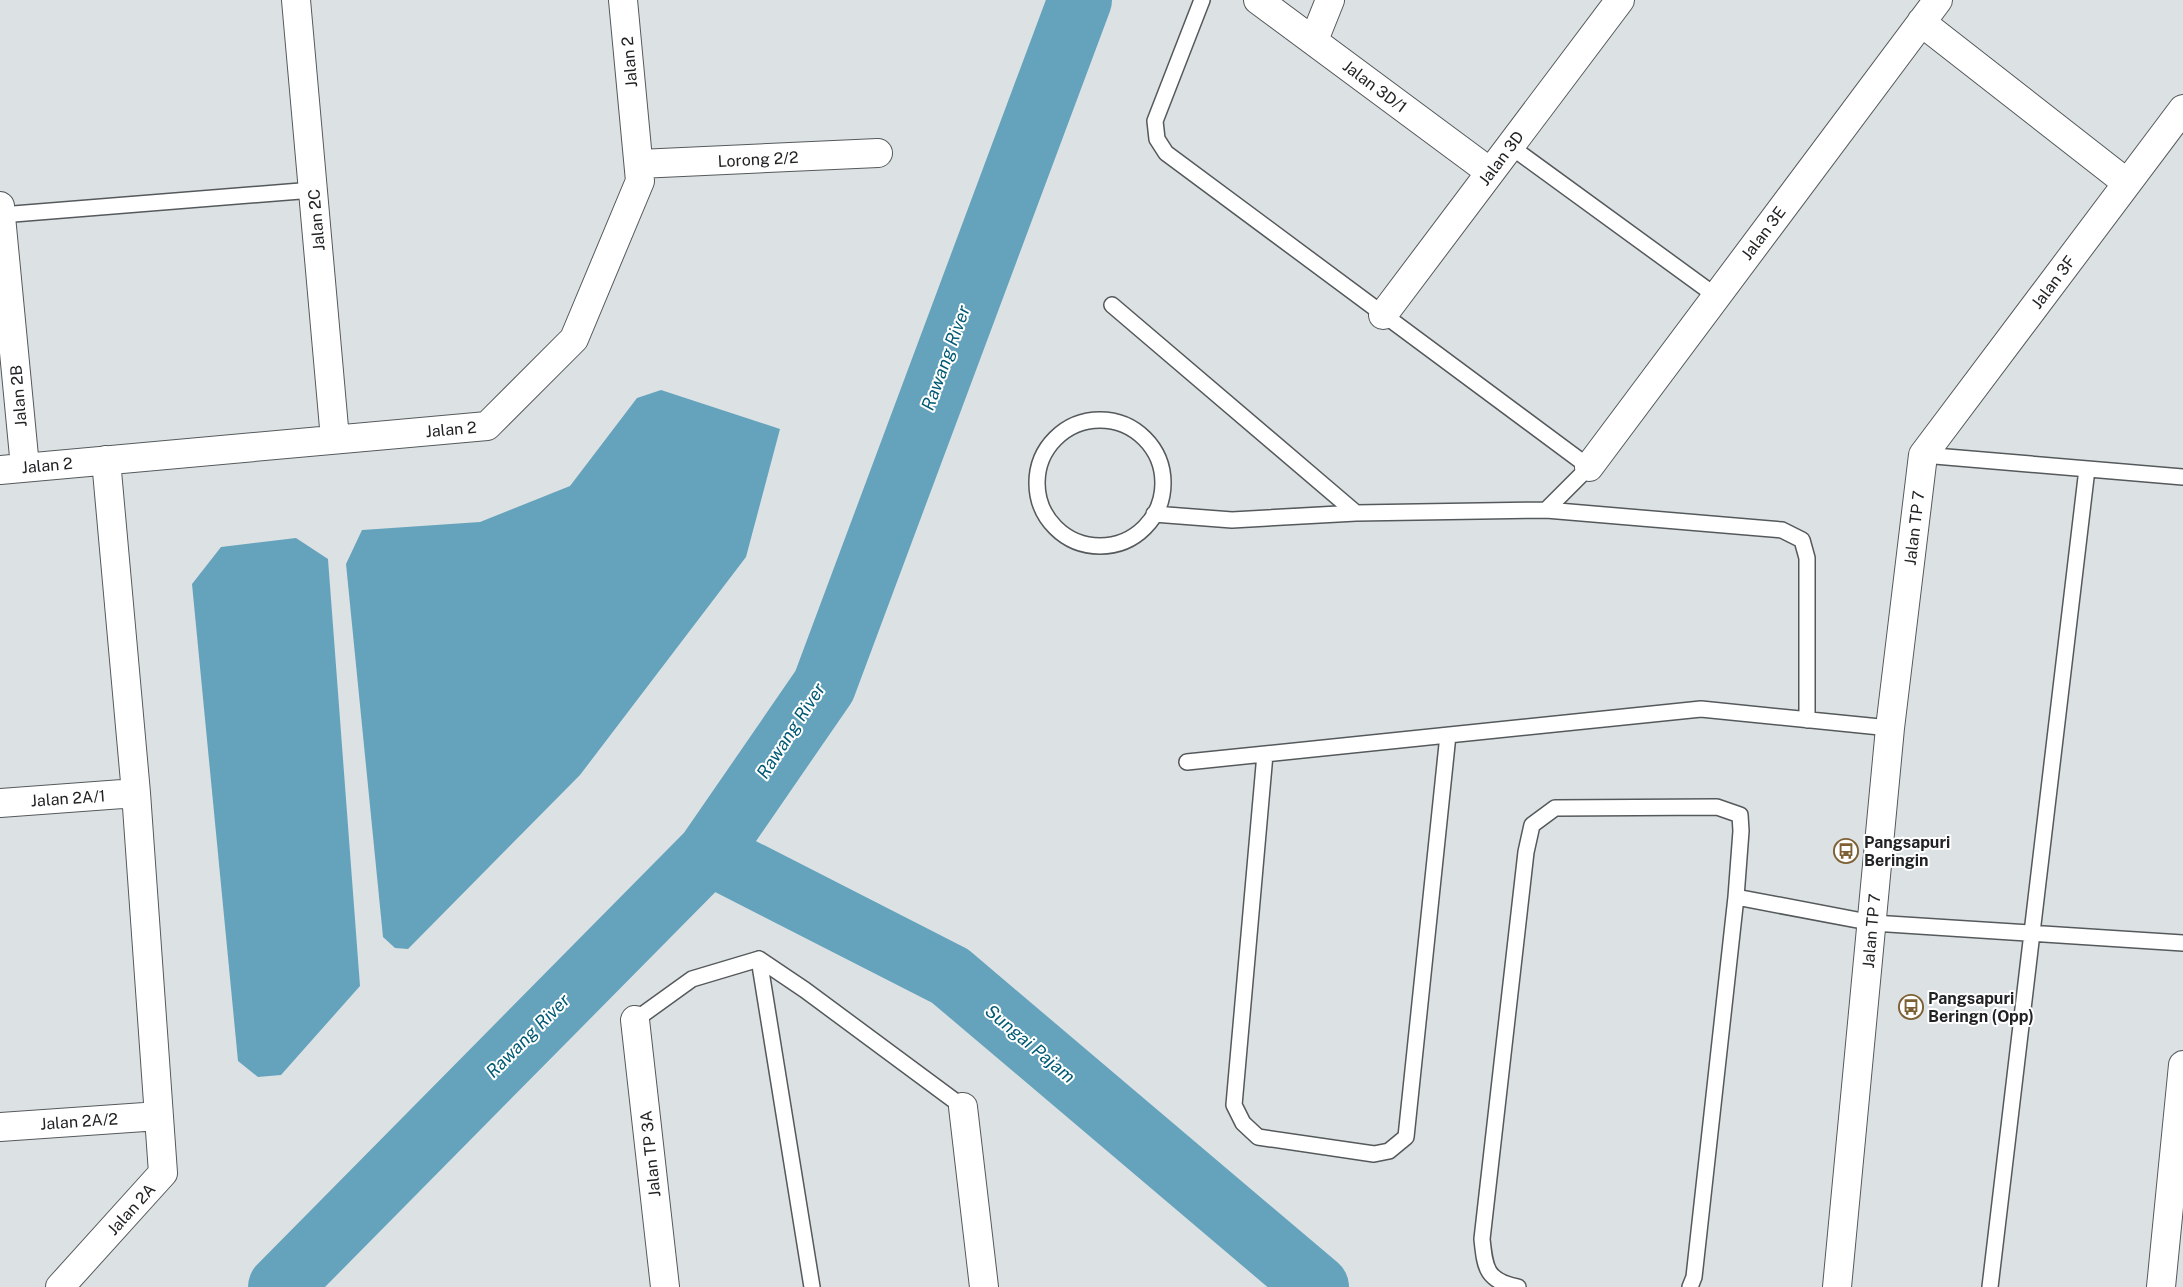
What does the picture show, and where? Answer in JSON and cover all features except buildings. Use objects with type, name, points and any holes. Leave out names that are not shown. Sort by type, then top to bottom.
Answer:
[{"type":"street","name":"Jalan 2C","points":[[296,0],[335,439]]},
{"type":"street","name":"Jalan 2","points":[[12,468],[487,426],[574,340],[640,181],[624,0]]},
{"type":"street","name":"Jalan 3D/1","points":[[1258,0],[1490,172]]},
{"type":"street","points":[[1314,40],[1330,0]]},
{"type":"street","name":"Jalan 3D","points":[[1383,315],[1620,0]]},
{"type":"street","name":"Jalan 3E","points":[[1589,467],[1938,0]]},
{"type":"street","points":[[1921,22],[2128,183]]},
{"type":"street","name":"Jalan 3F","points":[[1923,455],[2183,109]]},
{"type":"street","name":"Lorong 2/2","points":[[639,164],[878,153]]},
{"type":"street","name":"Jalan 2B","points":[[0,210],[12,468]]},
{"type":"street","name":"Jalan TP 7","points":[[1837,1287],[1890,728],[1923,455]]},
{"type":"street","name":"Jalan 2A","points":[[60,1287],[163,1173],[136,792],[106,460]]},
{"type":"street","name":"Jalan 2A/1","points":[[0,803],[136,792]]},
{"type":"street","name":"Jalan TP 3A","points":[[635,1020],[665,1287]]},
{"type":"street","points":[[2161,1287],[2183,1065]]},
{"type":"street","points":[[963,1107],[984,1287]]},
{"type":"street","name":"Jalan 2A/2","points":[[0,1127],[159,1116]]},
{"type":"lane","points":[[1202,0],[1155,121],[1157,139],[1166,153],[1589,467],[1546,510]]},
{"type":"lane","points":[[1510,146],[1716,296]]},
{"type":"lane","points":[[0,210],[313,190]]},
{"type":"lane","points":[[1112,305],[1356,514]]},
{"type":"lane","points":[[1106,420],[1123,424],[1138,433],[1151,446],[1159,462],[1163,479],[1161,498],[1154,514],[1144,529],[1129,539],[1112,545],[1094,546],[1076,542],[1061,533],[1049,520],[1040,504],[1037,487],[1039,469],[1045,453],[1056,438],[1071,428],[1088,422],[1106,420]]},
{"type":"lane","points":[[1923,455],[2183,477]]},
{"type":"lane","points":[[1990,1287],[2087,469]]},
{"type":"lane","points":[[1154,514],[1232,520],[1356,514],[1546,510],[1782,530],[1802,540],[1807,558],[1807,720]]},
{"type":"lane","points":[[1187,762],[1702,710],[1890,728]]},
{"type":"lane","points":[[1265,754],[1234,1105],[1243,1123],[1258,1137],[1374,1154],[1389,1151],[1406,1137],[1448,735]]},
{"type":"lane","points":[[1518,1287],[1501,1284],[1485,1267],[1482,1239],[1526,852],[1532,825],[1555,808],[1717,807],[1740,815],[1741,831],[1736,897],[1694,1277],[1690,1287]]},
{"type":"lane","points":[[1736,897],[1872,923],[2183,943]]},
{"type":"lane","points":[[759,959],[812,1287]]},
{"type":"lane","points":[[635,1020],[692,978],[759,959],[805,990],[963,1107]]},
{"type":"water","points":[[661,390],[780,429],[746,557],[580,775],[408,949],[395,948],[383,937],[346,564],[362,530],[480,522],[570,486],[637,398]]},
{"type":"water","points":[[296,538],[328,559],[360,986],[281,1075],[258,1077],[238,1061],[192,584],[221,547]]},
{"type":"waterway","name":"Rawang River","points":[[280,1287],[709,853],[824,686],[1080,0]]},
{"type":"waterway","name":"Sungai Pajam","points":[[709,853],[950,976],[1317,1287]]},
{"type":"place","name":"Pangsapuri Beringin","points":[[1846,851]]},
{"type":"place","name":"Pangsapuri Beringn (Opp)","points":[[1911,1007]]}]
